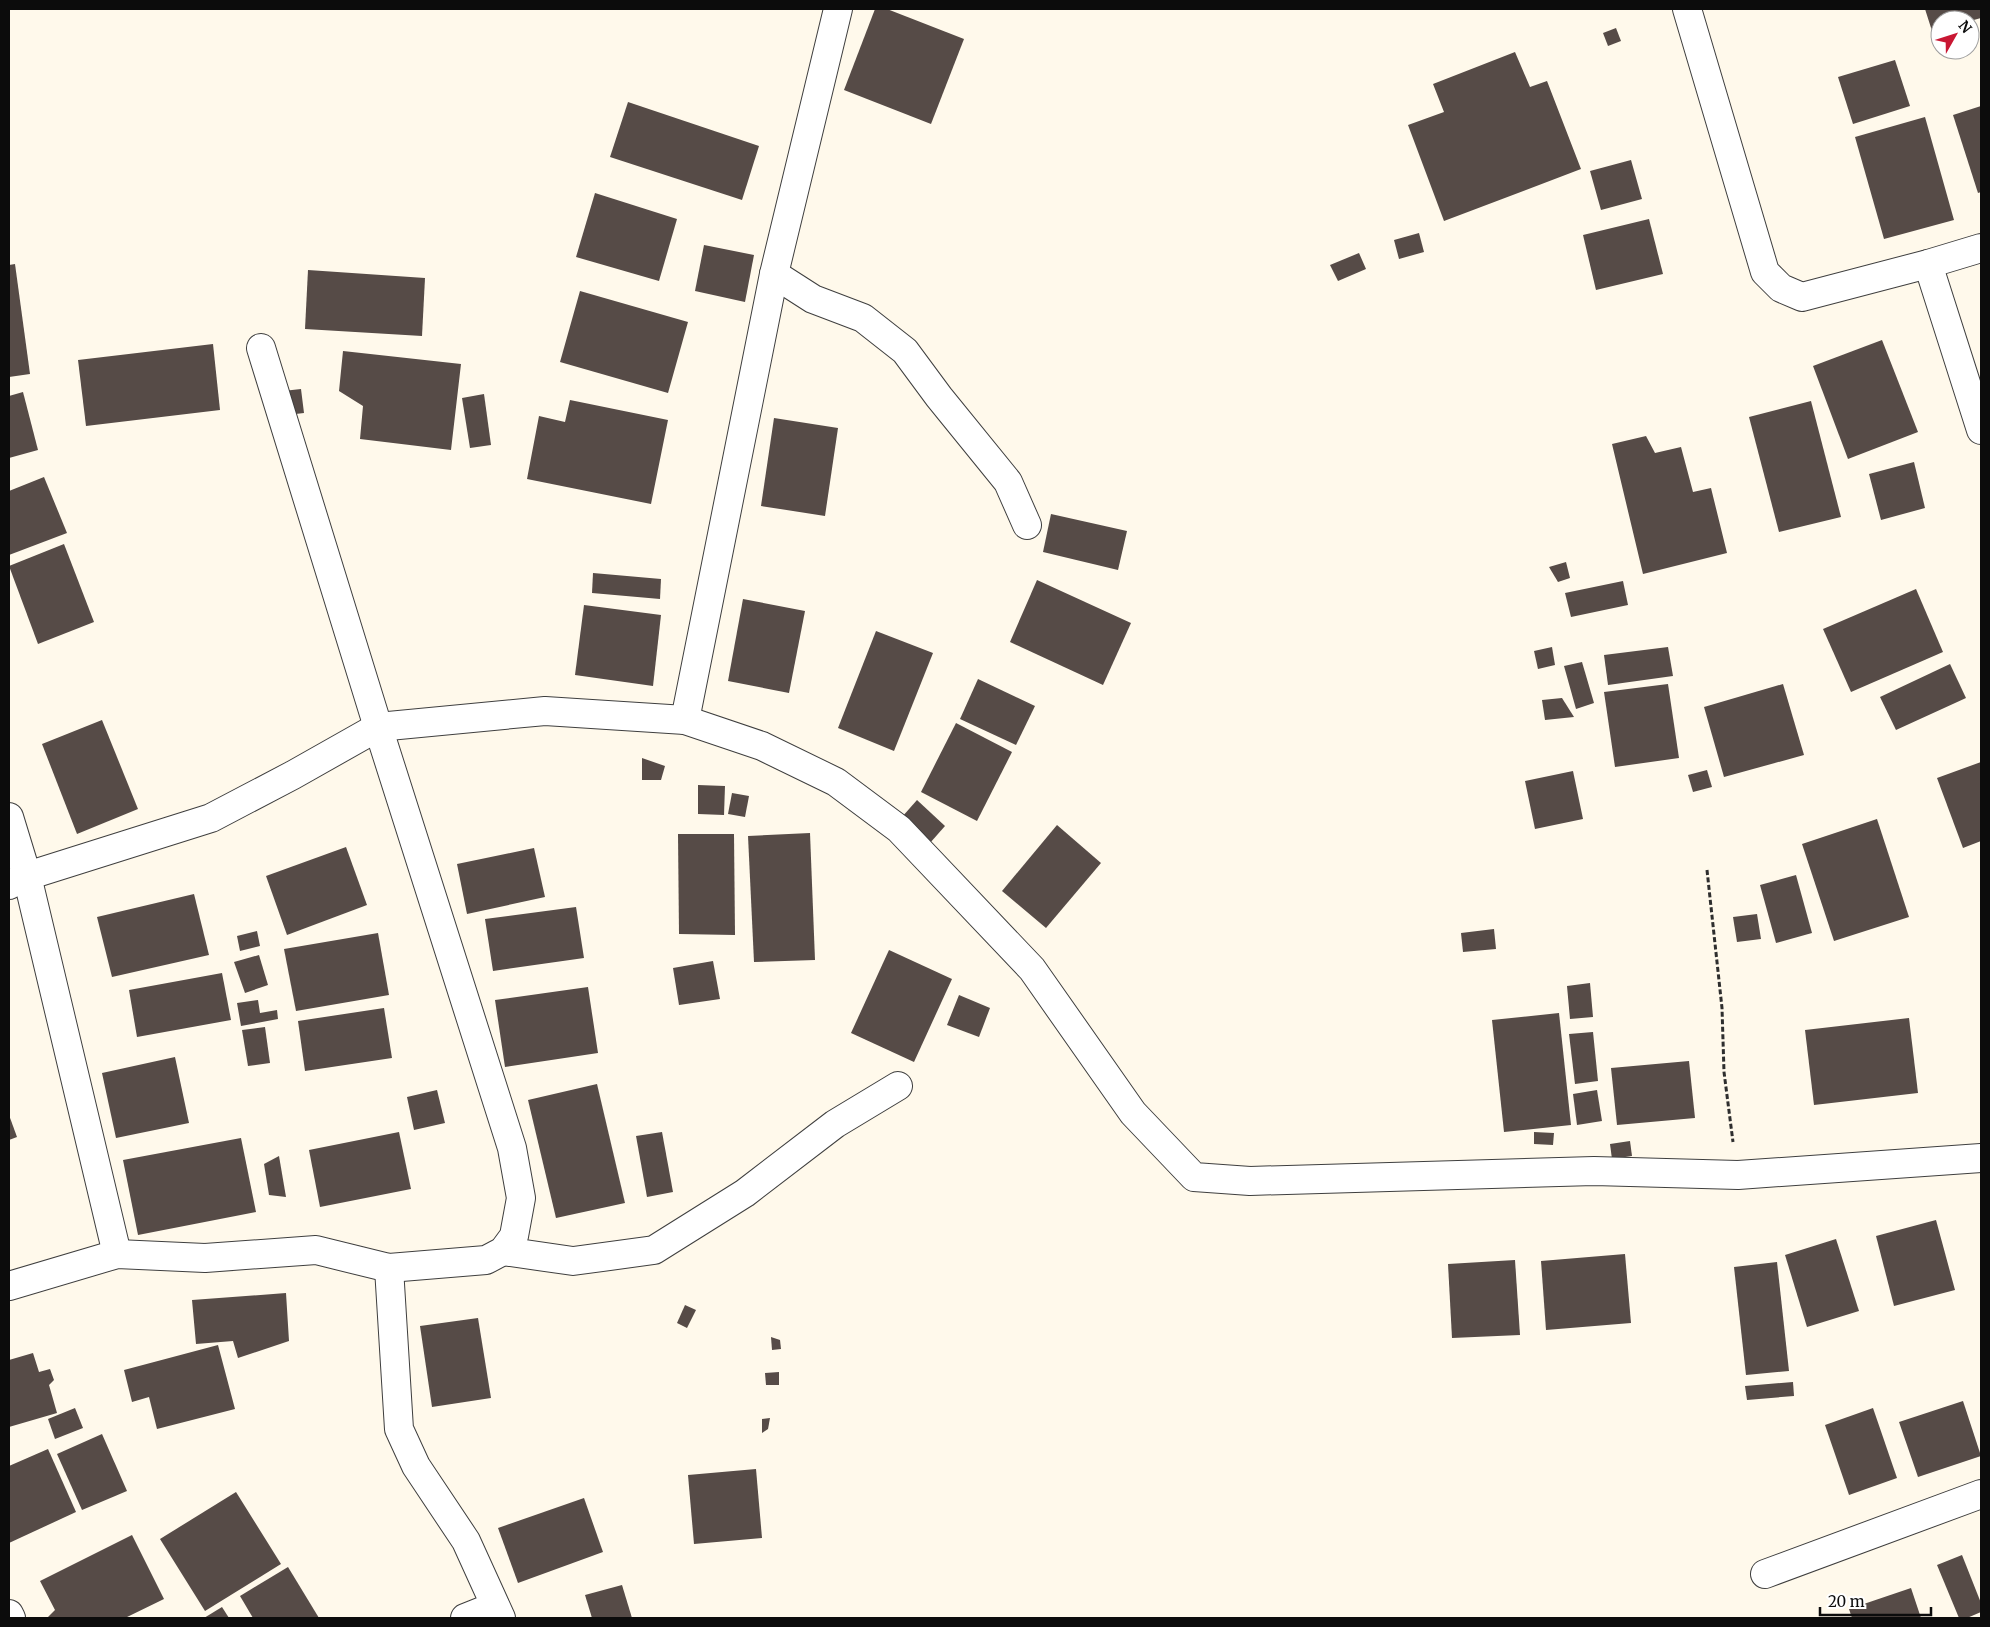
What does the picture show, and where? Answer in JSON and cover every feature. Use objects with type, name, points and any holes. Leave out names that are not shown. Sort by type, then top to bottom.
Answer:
[{"type":"street","points":[[685,720],[774,274],[838,9]]},
{"type":"street","points":[[1687,9],[1765,272],[1781,288],[1802,297],[1981,248]]},
{"type":"street","points":[[1928,264],[1981,430]]},
{"type":"street","points":[[774,274],[813,299],[863,318],[905,351],[939,397],[1008,482],[1026,524]]},
{"type":"street","points":[[9,1286],[117,1254],[205,1258],[316,1250],[389,1268],[486,1260],[503,1251],[514,1236],[521,1198],[512,1148],[378,727],[261,348]]},
{"type":"street","points":[[18,880],[211,818],[294,775],[378,727],[546,711],[685,720],[762,746],[836,782],[899,828],[1032,969],[1133,1113],[1194,1177],[1250,1181],[1594,1171],[1738,1175],[1981,1158]]},
{"type":"street","points":[[9,817],[18,880],[117,1254]]},
{"type":"street","points":[[503,1251],[573,1262],[654,1250],[745,1193],[835,1124],[898,1086]]},
{"type":"street","points":[[389,1268],[399,1429],[416,1466],[466,1541],[498,1612],[465,1618]]},
{"type":"street","points":[[1764,1574],[1981,1494]]},
{"type":"street","points":[[9,1614],[11,1618]]},
{"type":"path","points":[[1707,870],[1722,1008],[1724,1072],[1738,1175]]},
{"type":"building","points":[[875,9],[887,9],[964,39],[931,124],[844,90]]},
{"type":"building","points":[[1925,9],[1981,9],[1980,18],[1980,10],[1930,10],[1930,25]]},
{"type":"building","points":[[1616,28],[1621,41],[1608,46],[1603,33]]},
{"type":"building","points":[[1515,52],[1530,87],[1547,81],[1581,169],[1444,221],[1408,125],[1444,112],[1433,84]]},
{"type":"building","points":[[1895,60],[1910,106],[1853,124],[1838,77]]},
{"type":"building","points":[[628,102],[759,146],[742,200],[610,157]]},
{"type":"building","points":[[1981,106],[1981,192],[1978,193],[1953,115]]},
{"type":"building","points":[[1925,117],[1954,220],[1884,239],[1855,137]]},
{"type":"building","points":[[1631,160],[1642,199],[1601,210],[1590,171]]},
{"type":"building","points":[[595,193],[677,219],[659,281],[576,257]]},
{"type":"building","points":[[1649,219],[1663,274],[1596,290],[1583,235]]},
{"type":"building","points":[[1419,233],[1424,252],[1399,259],[1394,240]]},
{"type":"building","points":[[704,245],[754,255],[745,302],[695,291]]},
{"type":"building","points":[[1359,253],[1366,269],[1338,281],[1330,265]]},
{"type":"building","points":[[15,264],[30,374],[9,377],[9,265]]},
{"type":"building","points":[[308,270],[425,278],[422,336],[305,329]]},
{"type":"building","points":[[580,291],[688,322],[668,393],[560,362]]},
{"type":"building","points":[[1882,340],[1918,432],[1848,459],[1813,366]]},
{"type":"building","points":[[213,344],[220,410],[86,426],[78,360]]},
{"type":"building","points":[[343,351],[461,364],[451,450],[360,439],[363,406],[339,391]]},
{"type":"building","points":[[301,389],[304,413],[287,415],[283,391]]},
{"type":"building","points":[[23,392],[38,450],[9,458],[9,396]]},
{"type":"building","points":[[484,394],[491,445],[470,448],[462,398]]},
{"type":"building","points":[[570,400],[668,420],[651,504],[527,479],[539,416],[565,422]]},
{"type":"building","points":[[1811,401],[1841,517],[1779,532],[1749,417]]},
{"type":"building","points":[[774,418],[838,428],[825,516],[761,506]]},
{"type":"building","points":[[1646,436],[1655,453],[1681,447],[1693,492],[1711,488],[1727,553],[1643,574],[1612,444]]},
{"type":"building","points":[[1914,462],[1925,508],[1881,520],[1869,474]]},
{"type":"building","points":[[44,477],[67,533],[9,555],[9,491]]},
{"type":"building","points":[[1051,514],[1127,531],[1118,570],[1043,552]]},
{"type":"building","points":[[64,544],[94,622],[38,644],[9,566]]},
{"type":"building","points":[[1566,562],[1570,578],[1558,582],[1549,567]]},
{"type":"building","points":[[593,573],[661,579],[660,599],[592,593]]},
{"type":"building","points":[[1037,580],[1131,623],[1103,685],[1010,642]]},
{"type":"building","points":[[1623,581],[1628,605],[1571,617],[1565,593]]},
{"type":"building","points":[[1916,589],[1943,652],[1851,692],[1823,629]]},
{"type":"building","points":[[743,599],[805,611],[789,693],[728,681]]},
{"type":"building","points":[[584,605],[661,615],[653,686],[575,675]]},
{"type":"building","points":[[876,631],[933,653],[894,751],[838,728]]},
{"type":"building","points":[[1552,647],[1555,665],[1538,669],[1534,651]]},
{"type":"building","points":[[1668,647],[1673,676],[1608,685],[1604,655]]},
{"type":"building","points":[[1582,662],[1594,703],[1576,709],[1564,666]]},
{"type":"building","points":[[1950,664],[1966,698],[1896,730],[1880,697]]},
{"type":"building","points":[[978,679],[1035,706],[1016,745],[960,719]]},
{"type":"building","points":[[1668,684],[1679,758],[1615,767],[1604,692]]},
{"type":"building","points":[[1783,684],[1804,755],[1724,777],[1704,707]]},
{"type":"building","points":[[1562,698],[1574,717],[1545,720],[1542,700]]},
{"type":"building","points":[[102,720],[138,809],[77,834],[42,744]]},
{"type":"building","points":[[956,723],[1012,752],[977,821],[921,792]]},
{"type":"building","points":[[642,758],[665,766],[661,780],[642,780]]},
{"type":"building","points":[[1981,762],[1981,841],[1963,848],[1937,778]]},
{"type":"building","points":[[1707,770],[1712,787],[1693,792],[1688,775]]},
{"type":"building","points":[[1573,771],[1583,819],[1535,829],[1525,781]]},
{"type":"building","points":[[698,785],[725,786],[724,815],[698,814]]},
{"type":"building","points":[[732,793],[749,796],[745,817],[728,814]]},
{"type":"building","points":[[917,800],[945,826],[930,843],[902,817]]},
{"type":"building","points":[[1877,819],[1909,917],[1834,941],[1802,844]]},
{"type":"building","points":[[1057,825],[1101,863],[1046,928],[1002,891]]},
{"type":"building","points":[[810,833],[815,960],[754,962],[748,836]]},
{"type":"building","points":[[678,834],[734,834],[735,935],[679,934]]},
{"type":"building","points":[[346,847],[367,905],[287,935],[266,876]]},
{"type":"building","points":[[534,848],[545,897],[467,914],[457,864]]},
{"type":"building","points":[[1796,875],[1812,933],[1776,943],[1760,885]]},
{"type":"building","points":[[194,894],[209,955],[112,977],[97,917]]},
{"type":"building","points":[[576,907],[584,958],[493,971],[485,919]]},
{"type":"building","points":[[1757,914],[1761,939],[1737,942],[1733,917]]},
{"type":"building","points":[[1494,929],[1496,949],[1463,952],[1461,933]]},
{"type":"building","points":[[257,931],[260,946],[240,951],[237,936]]},
{"type":"building","points":[[378,933],[389,995],[296,1011],[284,949]]},
{"type":"building","points":[[889,950],[952,979],[914,1062],[851,1033]]},
{"type":"building","points":[[259,955],[268,985],[245,993],[234,962]]},
{"type":"building","points":[[713,961],[720,999],[679,1005],[673,968]]},
{"type":"building","points":[[222,973],[231,1020],[137,1037],[129,990]]},
{"type":"building","points":[[1590,983],[1593,1017],[1570,1019],[1567,986]]},
{"type":"building","points":[[588,987],[598,1053],[505,1067],[495,1000]]},
{"type":"building","points":[[959,995],[990,1008],[979,1037],[947,1025]]},
{"type":"building","points":[[258,1000],[260,1013],[277,1010],[278,1019],[241,1026],[237,1003]]},
{"type":"building","points":[[384,1008],[392,1058],[305,1071],[298,1021]]},
{"type":"building","points":[[1559,1013],[1571,1125],[1504,1132],[1492,1020]]},
{"type":"building","points":[[1909,1018],[1918,1093],[1814,1105],[1805,1030]]},
{"type":"building","points":[[265,1027],[270,1063],[248,1066],[242,1030]]},
{"type":"building","points":[[1593,1032],[1598,1081],[1575,1084],[1569,1034]]},
{"type":"building","points":[[175,1057],[189,1123],[116,1138],[102,1073]]},
{"type":"building","points":[[1689,1061],[1695,1118],[1617,1125],[1611,1068]]},
{"type":"building","points":[[597,1084],[625,1203],[556,1218],[528,1100]]},
{"type":"building","points":[[437,1090],[445,1123],[414,1130],[407,1097]]},
{"type":"building","points":[[1597,1090],[1602,1121],[1577,1125],[1573,1094]]},
{"type":"building","points":[[9,1115],[17,1137],[9,1140]]},
{"type":"building","points":[[399,1132],[411,1189],[320,1207],[309,1150]]},
{"type":"building","points":[[662,1132],[673,1192],[647,1197],[636,1136]]},
{"type":"building","points":[[1534,1132],[1554,1133],[1553,1145],[1534,1144]]},
{"type":"building","points":[[241,1138],[256,1212],[138,1235],[123,1160]]},
{"type":"building","points":[[1630,1141],[1632,1156],[1612,1159],[1610,1144]]},
{"type":"building","points":[[279,1156],[286,1197],[269,1195],[264,1164]]},
{"type":"building","points":[[1936,1220],[1955,1290],[1894,1306],[1876,1236]]},
{"type":"building","points":[[1836,1239],[1859,1311],[1807,1327],[1785,1255]]},
{"type":"building","points":[[1625,1254],[1631,1323],[1546,1330],[1541,1261]]},
{"type":"building","points":[[1515,1260],[1520,1335],[1452,1338],[1448,1264]]},
{"type":"building","points":[[1777,1262],[1789,1371],[1746,1375],[1734,1267]]},
{"type":"building","points":[[286,1293],[289,1341],[238,1358],[233,1341],[196,1344],[192,1300]]},
{"type":"building","points":[[685,1305],[696,1310],[687,1328],[677,1323]]},
{"type":"building","points":[[478,1318],[491,1398],[432,1407],[420,1326]]},
{"type":"building","points":[[771,1337],[780,1340],[781,1349],[772,1350]]},
{"type":"building","points":[[218,1345],[235,1409],[157,1429],[149,1397],[132,1402],[124,1370]]},
{"type":"building","points":[[33,1353],[39,1372],[50,1369],[54,1380],[49,1385],[57,1413],[9,1427],[9,1360]]},
{"type":"building","points":[[779,1372],[779,1385],[766,1385],[765,1373]]},
{"type":"building","points":[[1793,1382],[1794,1396],[1747,1400],[1745,1386]]},
{"type":"building","points":[[1963,1401],[1981,1456],[1918,1477],[1899,1422]]},
{"type":"building","points":[[75,1408],[83,1428],[55,1439],[48,1419]]},
{"type":"building","points":[[1873,1408],[1897,1478],[1849,1495],[1825,1425]]},
{"type":"building","points":[[770,1418],[768,1429],[762,1433],[762,1419]]},
{"type":"building","points":[[102,1434],[127,1491],[82,1510],[57,1454]]},
{"type":"building","points":[[48,1449],[76,1512],[9,1543],[9,1466]]},
{"type":"building","points":[[756,1469],[762,1538],[694,1544],[688,1475]]},
{"type":"building","points":[[236,1492],[281,1564],[205,1611],[160,1539]]},
{"type":"building","points":[[584,1498],[603,1552],[518,1583],[498,1528]]},
{"type":"building","points":[[132,1535],[164,1599],[125,1618],[47,1618],[55,1610],[40,1581]]},
{"type":"building","points":[[1962,1555],[1981,1603],[1981,1612],[1967,1618],[1959,1618],[1937,1565]]},
{"type":"building","points":[[288,1567],[319,1618],[253,1618],[240,1596]]},
{"type":"building","points":[[622,1585],[632,1618],[592,1618],[585,1595]]},
{"type":"building","points":[[1911,1588],[1921,1618],[1852,1618],[1849,1609]]},
{"type":"building","points":[[222,1607],[229,1618],[204,1618]]}]
